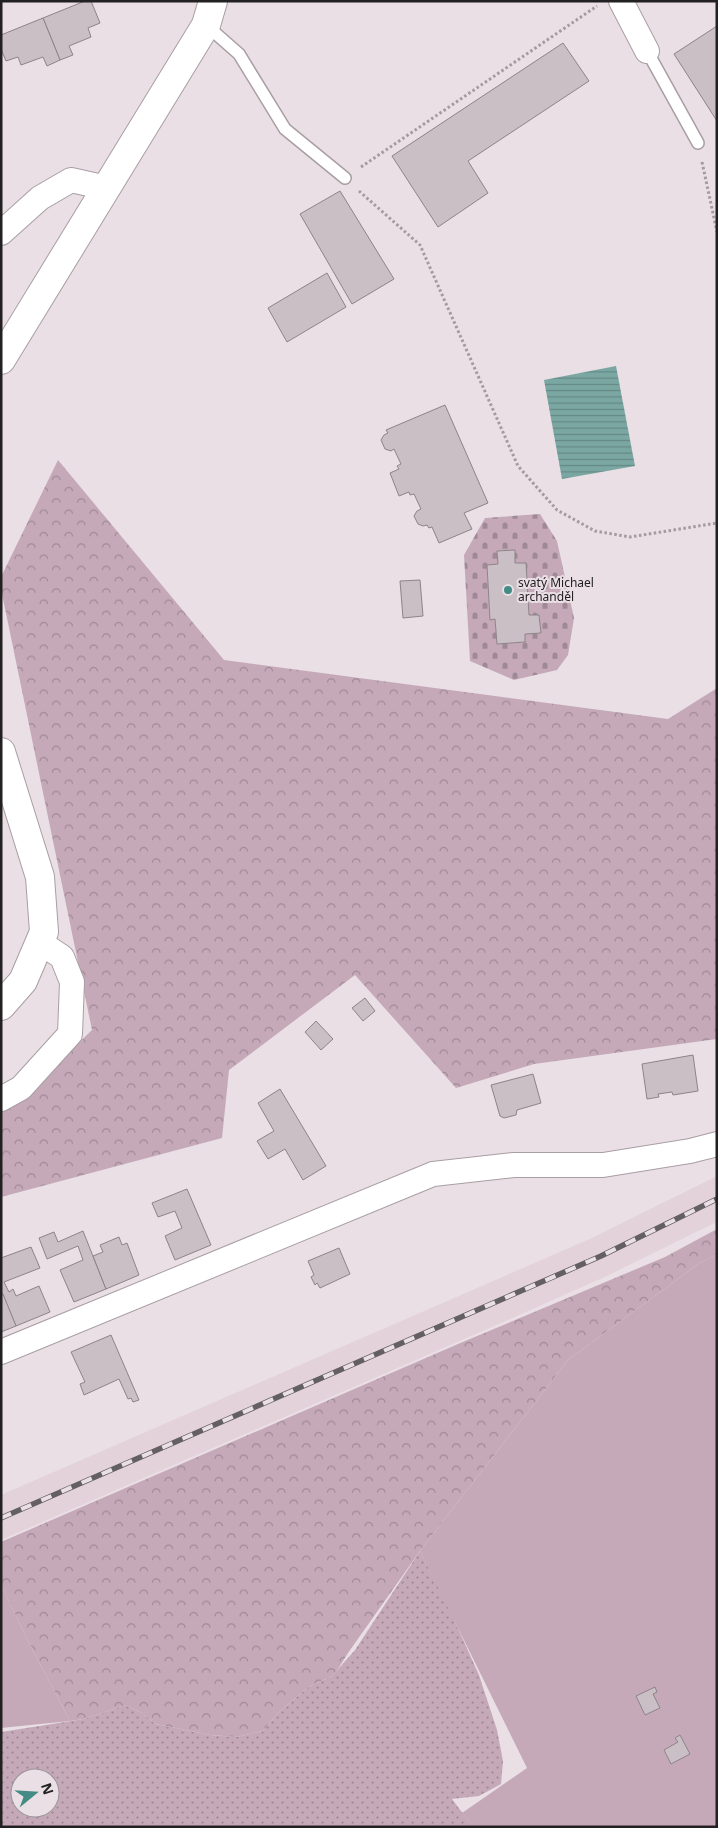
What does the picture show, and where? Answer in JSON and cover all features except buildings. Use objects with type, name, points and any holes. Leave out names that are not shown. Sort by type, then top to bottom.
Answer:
[{"type":"street","points":[[621,1],[647,51]]},
{"type":"street","points":[[1,360],[107,188],[209,13]]},
{"type":"street","points":[[1,233],[40,198],[71,180],[107,188]]},
{"type":"street","points":[[1,752],[40,877],[44,932],[41,943],[23,980],[1,1006]]},
{"type":"street","points":[[1,1099],[22,1088],[70,1034],[72,982],[62,957],[41,943]]},
{"type":"street","points":[[1,1352],[433,1174],[514,1165],[603,1165],[690,1151],[717,1144]]},
{"type":"lane","points":[[209,13],[239,54],[285,128],[345,178]]},
{"type":"lane","points":[[647,51],[698,143]]},
{"type":"path","points":[[604,1],[345,178],[420,245],[518,466],[557,510],[595,531],[630,537],[717,523]]},
{"type":"path","points":[[698,143],[717,232]]},
{"type":"shaded area","points":[[616,366],[635,466],[562,479],[544,380]]},
{"type":"shaded area","points":[[717,1176],[717,1222],[609,1275],[508,1320],[1,1540],[1,1495],[592,1238]]},
{"type":"green space","points":[[58,460],[224,660],[668,719],[717,688],[717,1039],[534,1064],[456,1088],[355,975],[229,1070],[222,1138],[1,1197],[1,1109],[23,1097],[92,1030],[1,589],[1,577]]},
{"type":"green space","points":[[540,514],[557,541],[574,618],[568,655],[557,670],[514,680],[470,661],[464,555],[485,518]],"holes":[[[514,550],[515,563],[526,563],[529,615],[539,615],[541,633],[525,634],[524,642],[497,644],[495,619],[490,620],[487,565],[498,564],[497,551]]]},
{"type":"green space","points":[[717,1229],[717,1254],[698,1264],[568,1360],[420,1551],[338,1669],[332,1676],[308,1687],[278,1713],[263,1731],[237,1737],[210,1735],[156,1724],[142,1713],[125,1705],[84,1719],[70,1721],[1,1585],[1,1542],[458,1344],[665,1257]]},
{"type":"green space","points":[[717,1254],[717,1827],[473,1827],[462,1813],[527,1768],[420,1551],[568,1360],[698,1264]]},
{"type":"green space","points":[[420,1551],[448,1606],[479,1675],[497,1730],[503,1761],[501,1784],[479,1796],[452,1799],[473,1827],[1,1827],[1,1732],[84,1719],[125,1705],[142,1713],[156,1724],[210,1735],[237,1737],[263,1731],[278,1713],[308,1687],[332,1676],[355,1650]]},
{"type":"green space","points":[[1,1585],[29,1643],[70,1721],[1,1728]]},
{"type":"railway","points":[[1,1518],[601,1256],[717,1199]]},
{"type":"place","name":"svatý Michael archanděl","points":[[508,590]]}]
